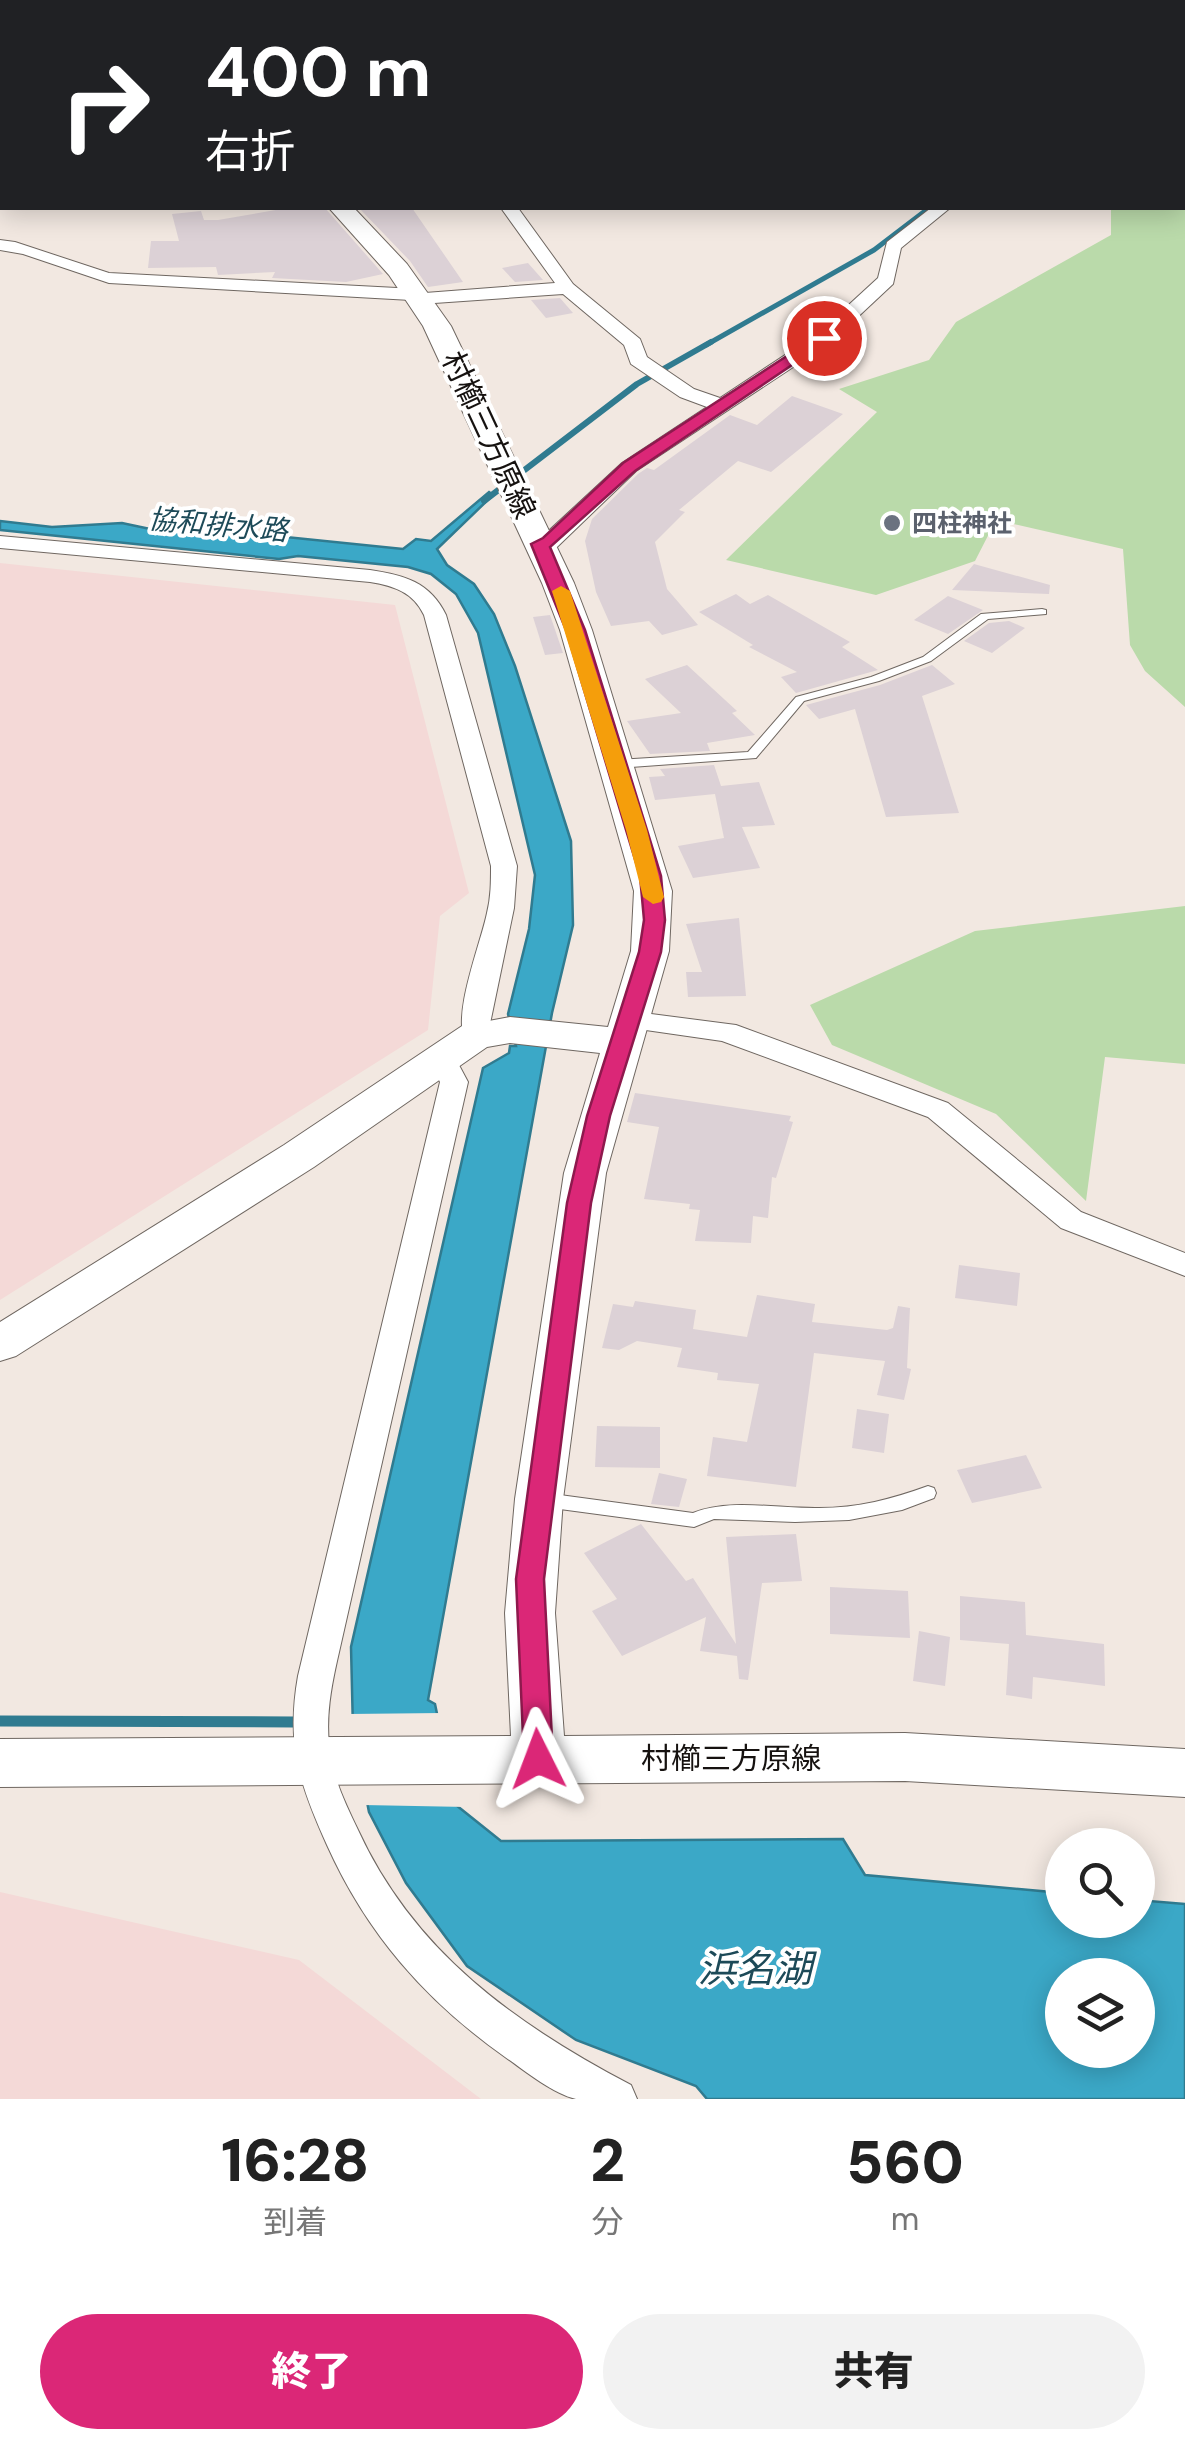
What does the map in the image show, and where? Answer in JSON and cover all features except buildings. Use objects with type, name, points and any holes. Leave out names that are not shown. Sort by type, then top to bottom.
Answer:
[{"type":"main road","name":"村櫛三方原線","points":[[343,210],[418,296],[448,346],[540,544],[576,630],[646,862],[654,906],[650,952],[615,1034],[579,1203],[539,1499],[530,1612],[538,1759],[905,1757],[1185,1773]]},
{"type":"main road","points":[[0,1344],[476,1042],[615,1034]]},
{"type":"main road","points":[[0,1762],[538,1759]]},
{"type":"street","points":[[511,210],[566,288],[633,343],[638,360],[687,393],[724,406]]},
{"type":"street","points":[[540,544],[549,542],[629,467],[824,338],[888,280],[892,246],[938,210]]},
{"type":"street","points":[[0,245],[30,248],[75,270],[110,278],[418,296],[566,288]]},
{"type":"street","points":[[0,542],[370,576],[402,582],[424,595],[435,615],[504,866],[504,893],[474,1013],[476,1042],[454,1082],[309,1712],[352,1861],[415,1955],[471,2011],[504,2036],[576,2080],[618,2099]]},
{"type":"street","points":[[615,1034],[726,1032],[938,1110],[1071,1220],[1185,1266]]},
{"type":"lane","points":[[617,764],[752,755],[800,700],[875,680],[927,660],[985,616],[1042,612]]},
{"type":"lane","points":[[539,1499],[694,1520],[713,1512],[844,1516],[888,1509],[928,1493]]},
{"type":"shaded area","points":[[0,563],[395,605],[469,893],[440,916],[428,1030],[0,1300]]},
{"type":"shaded area","points":[[0,1892],[299,1960],[481,2099],[0,2099]]},
{"type":"green space","points":[[1111,210],[1185,210],[1185,707],[1145,671],[1130,645],[1123,549],[996,520],[975,561],[876,595],[726,560],[877,412],[839,389],[929,360],[956,322],[1111,235]]},
{"type":"green space","points":[[1185,906],[1185,1064],[1105,1057],[1086,1201],[996,1114],[832,1045],[810,1005],[975,931]]},
{"type":"water","name":"浜名湖","points":[[489,492],[493,495],[437,549],[447,565],[474,584],[494,614],[515,666],[571,841],[573,925],[552,1013],[428,1700],[435,1704],[456,1805],[501,1841],[843,1839],[865,1875],[1045,1891],[1045,1938],[1155,1938],[1155,1901],[1185,1904],[1185,2099],[707,2099],[696,2086],[576,2040],[467,1966],[406,1883],[369,1812],[353,1730],[351,1647],[483,1068],[509,1053],[510,1046],[516,1046],[508,1014],[529,929],[535,875],[478,633],[456,594],[431,574],[408,567],[298,556],[279,559],[0,530],[0,521],[52,527],[122,523],[169,533],[187,527],[403,549],[416,539],[431,541]]},
{"type":"pier","points":[[442,1713],[461,1802],[467,1807],[363,1805],[348,1714]]},
{"type":"waterway","points":[[706,345],[874,250],[926,210]]},
{"type":"waterway","points":[[484,501],[637,384],[711,342]]},
{"type":"waterway","points":[[0,1721],[294,1722]]},
{"type":"slow traffic","points":[[561,591],[637,830],[653,897]]},
{"type":"place","name":"四柱神社","points":[[892,523]]},
{"type":"route","points":[[538,1759],[530,1579],[579,1203],[599,1116],[650,952],[654,920],[650,876],[637,830],[576,630],[540,544],[549,542],[629,467],[824,338]]},
{"type":"water label","name":"協和排水路","points":[[218,525]]}]
